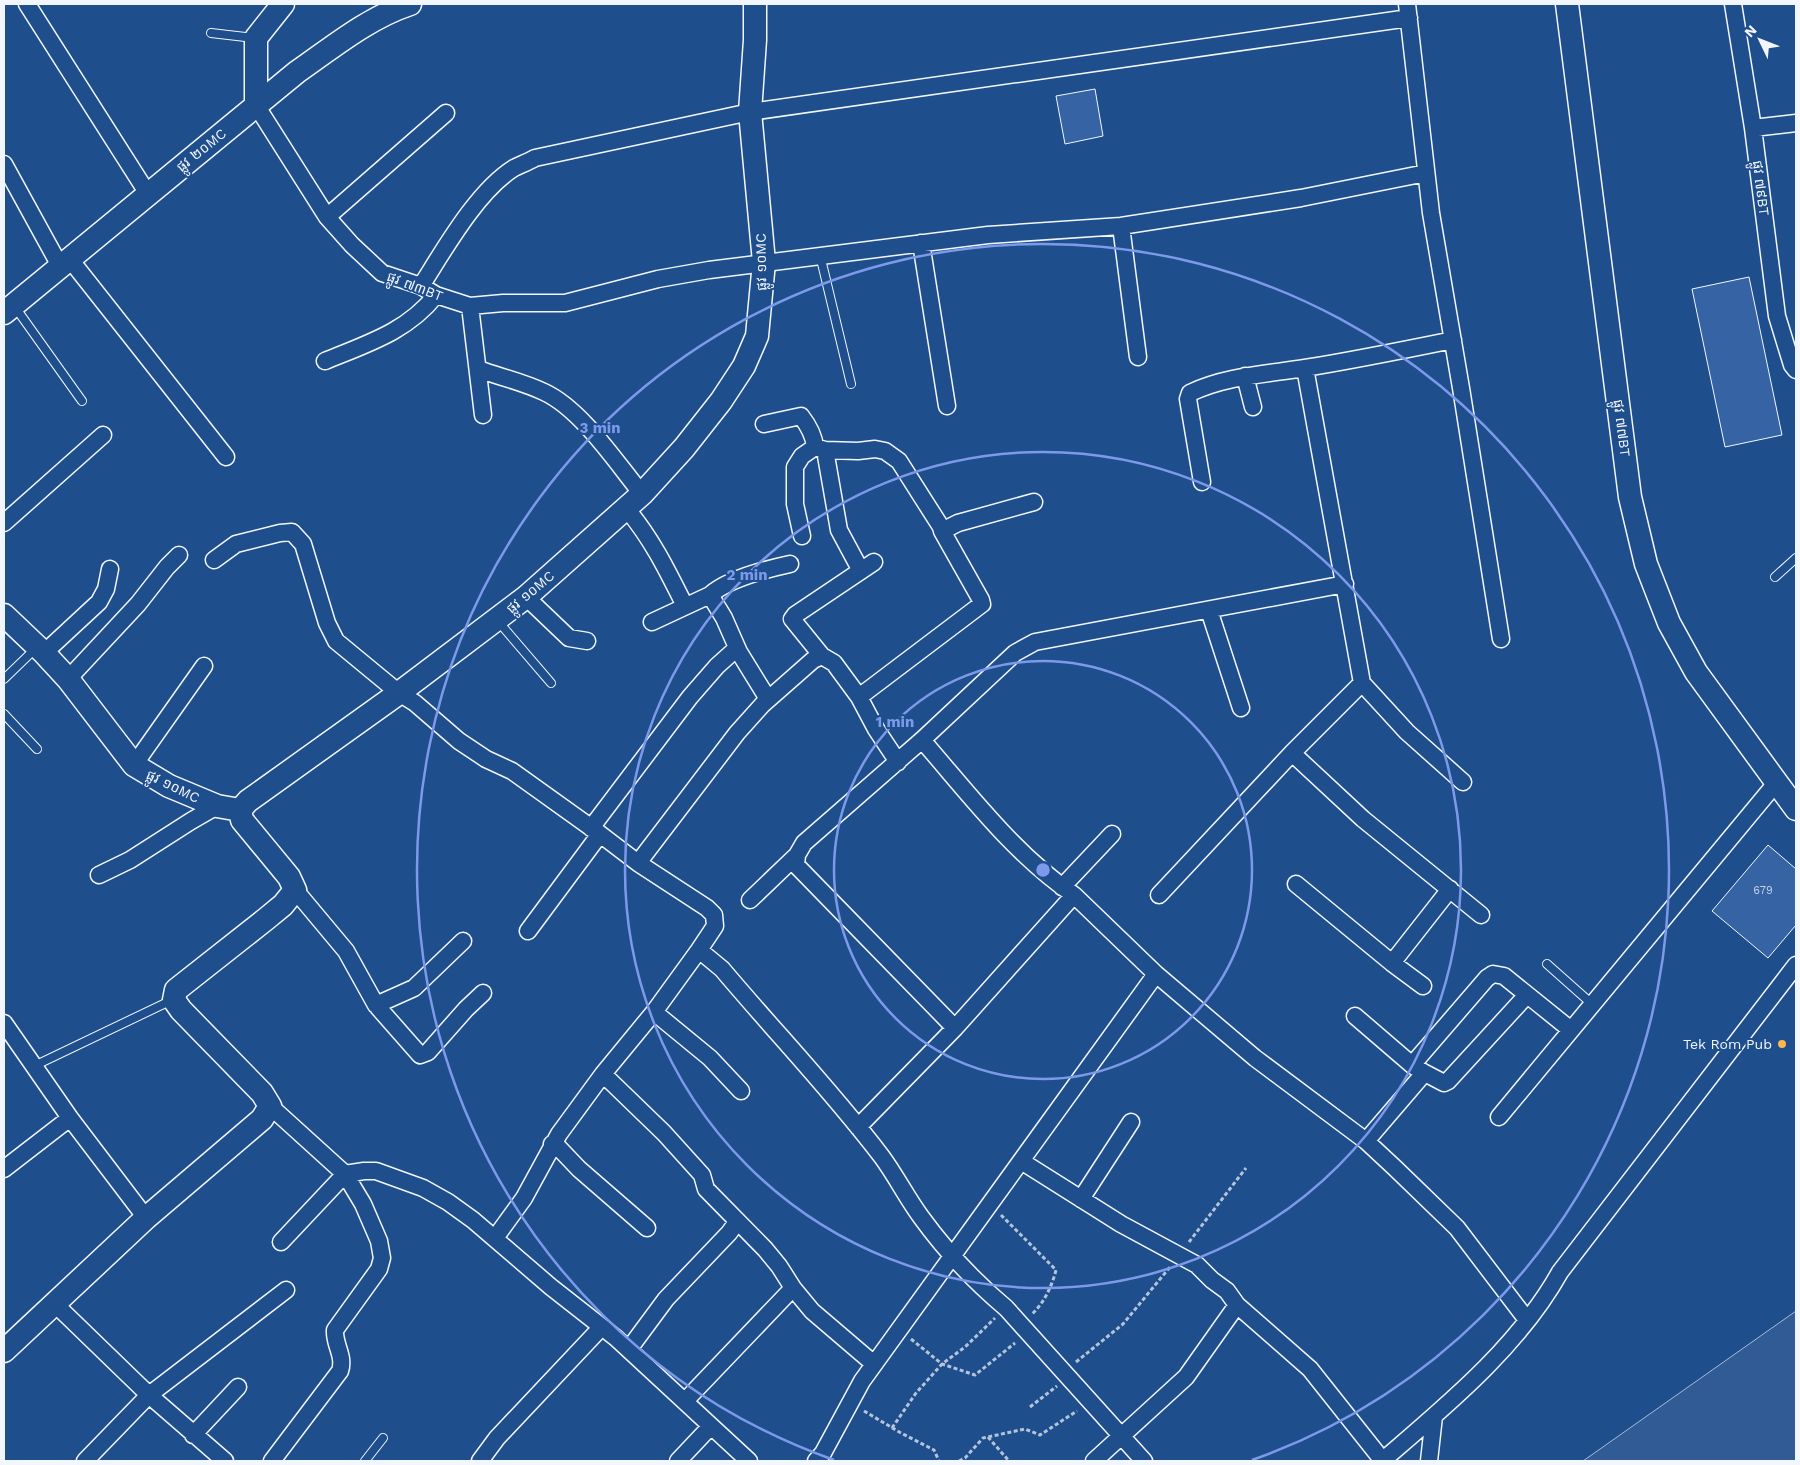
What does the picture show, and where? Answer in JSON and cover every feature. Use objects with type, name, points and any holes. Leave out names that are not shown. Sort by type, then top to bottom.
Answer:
[{"type":"street","points":[[27,4],[148,194]]},
{"type":"street","points":[[256,105],[256,38],[283,4]]},
{"type":"street","name":"ផ្លូវ ២០MC","points":[[9,310],[64,262],[297,72],[348,36],[389,11],[410,4]]},
{"type":"street","name":"ផ្លូវ ១០MC","points":[[4,615],[68,678],[134,765],[169,786],[217,806],[240,810],[248,801],[399,693],[526,597],[634,501],[684,448],[721,401],[744,366],[757,336],[764,262],[750,112],[755,40],[755,4]]},
{"type":"street","name":"ផ្លូវ ៧៧BT","points":[[1567,4],[1630,497],[1646,564],[1669,624],[1696,672],[1796,809]]},
{"type":"street","name":"ផ្លូវ ៧៩BT","points":[[1733,4],[1753,128],[1777,316],[1792,365],[1796,370]]},
{"type":"street","points":[[421,286],[456,230],[491,188],[513,169],[535,158],[750,112],[1408,11],[1430,212],[1453,340],[1500,639]]},
{"type":"street","name":"ផ្លូវ ៧៣BT","points":[[256,105],[327,217],[352,245],[382,273],[421,286],[436,295],[470,306],[503,303],[565,303],[658,278],[764,262],[988,235],[1121,226],[1301,198],[1426,173]]},
{"type":"street","points":[[327,217],[446,113]]},
{"type":"street","points":[[1753,128],[1796,123]]},
{"type":"street","points":[[4,164],[64,262],[226,457]]},
{"type":"street","points":[[1121,226],[1138,357]]},
{"type":"street","points":[[921,243],[947,406]]},
{"type":"street","points":[[325,361],[375,342],[396,330],[430,303],[436,295]]},
{"type":"street","points":[[470,306],[483,415]]},
{"type":"street","points":[[1202,482],[1188,399],[1190,394],[1199,389],[1245,376],[1305,368],[1453,340]]},
{"type":"street","points":[[1305,368],[1362,683],[1407,732],[1463,782]]},
{"type":"street","points":[[478,369],[545,392],[570,410],[594,434],[634,501],[644,529],[685,606]]},
{"type":"street","points":[[1245,376],[1253,407]]},
{"type":"street","points":[[764,424],[801,416],[806,422],[820,449],[839,530],[868,566],[795,615],[792,619],[822,656],[834,663],[859,697],[876,729],[898,762]]},
{"type":"street","points":[[4,523],[103,435]]},
{"type":"street","points":[[802,536],[795,504],[795,467],[802,456],[820,449],[858,451],[875,448],[885,451],[899,461],[941,527],[982,600],[982,604],[859,697]]},
{"type":"street","points":[[942,531],[958,523],[1034,502]]},
{"type":"street","points":[[214,560],[236,544],[280,533],[292,532],[303,544],[327,623],[336,641],[399,693],[415,702],[458,741],[512,771],[638,863],[707,908],[714,915],[715,926],[699,950],[654,1012],[603,1074],[552,1144],[524,1198],[495,1238]]},
{"type":"street","points":[[68,678],[138,604],[167,567],[179,555]]},
{"type":"street","points":[[652,622],[710,595],[718,588],[765,569],[790,564]]},
{"type":"street","points":[[40,650],[99,602],[106,590],[110,569]]},
{"type":"street","points":[[750,900],[797,855],[804,843],[898,762],[1015,653],[1035,642],[1345,584]]},
{"type":"street","points":[[710,595],[724,618],[737,648],[768,699]]},
{"type":"street","points":[[526,597],[569,638],[587,640]]},
{"type":"street","points":[[1209,610],[1241,708]]},
{"type":"street","points":[[528,931],[690,697],[717,666],[737,648]]},
{"type":"street","points":[[638,863],[737,733],[768,699],[812,660],[822,656]]},
{"type":"street","points":[[134,765],[204,666]]},
{"type":"street","points":[[1159,895],[1292,753],[1362,683]]},
{"type":"street","points":[[922,740],[1010,841],[1156,974],[1255,1058],[1366,1141],[1457,1228],[1527,1320]]},
{"type":"street","points":[[1292,753],[1363,819],[1481,915]]},
{"type":"street","points":[[1499,1118],[1776,783]]},
{"type":"street","points":[[99,875],[130,860],[191,820],[217,806]]},
{"type":"street","points":[[240,810],[242,820],[289,877],[294,890],[346,951],[376,1005],[420,1055],[428,1052],[466,1009],[483,993]]},
{"type":"street","points":[[858,1127],[955,1028],[1068,892],[1112,834]]},
{"type":"street","points":[[797,855],[796,865],[806,876],[955,1028]]},
{"type":"street","points":[[1296,884],[1423,986]]},
{"type":"street","points":[[1392,963],[1450,889]]},
{"type":"street","points":[[272,1461],[340,1371],[342,1364],[341,1354],[337,1346],[335,1330],[379,1269],[382,1258],[379,1241],[363,1204],[345,1174],[270,1106],[262,1093],[181,1010],[174,1000],[176,990],[283,905],[294,890]]},
{"type":"street","points":[[376,1005],[414,988],[463,941]]},
{"type":"street","points":[[699,950],[722,969],[858,1127],[883,1159],[922,1219],[953,1256],[1006,1308],[1144,1461]]},
{"type":"street","points":[[1021,1161],[1121,1224],[1198,1265],[1212,1280],[1227,1291],[1237,1305],[1310,1368],[1383,1461],[1434,1416],[1492,1360],[1527,1320],[1547,1295],[1560,1272],[1796,965]]},
{"type":"street","points":[[816,1461],[823,1453],[874,1364],[1156,974]]},
{"type":"street","points":[[1417,1069],[1487,978],[1493,974],[1504,976],[1570,1030]]},
{"type":"street","points":[[1355,1016],[1417,1069],[1444,1083],[1448,1081],[1527,995]]},
{"type":"street","points":[[654,1012],[710,1058],[741,1091]]},
{"type":"street","points":[[4,1023],[70,1118],[146,1218]]},
{"type":"street","points":[[1366,1141],[1420,1078],[1417,1069]]},
{"type":"street","points":[[603,1074],[664,1133],[702,1175],[706,1190],[780,1266],[793,1288],[812,1311],[874,1364]]},
{"type":"street","points":[[4,1351],[146,1218],[262,1119],[270,1106]]},
{"type":"street","points":[[4,1169],[70,1118]]},
{"type":"street","points":[[1081,1199],[1131,1122]]},
{"type":"street","points":[[552,1144],[559,1148],[579,1169],[647,1228]]},
{"type":"street","points":[[281,1242],[345,1174],[376,1171],[423,1188],[448,1202],[495,1238],[551,1287],[629,1349],[749,1461]]},
{"type":"street","points":[[629,1349],[666,1299],[729,1234],[737,1222]]},
{"type":"street","points":[[685,1401],[793,1288]]},
{"type":"street","points":[[85,1461],[149,1396],[286,1290]]},
{"type":"street","points":[[55,1304],[149,1396],[224,1461]]},
{"type":"street","points":[[1094,1461],[1186,1377],[1237,1305]]},
{"type":"street","points":[[480,1461],[497,1438],[596,1333],[600,1326]]},
{"type":"street","points":[[193,1435],[238,1386]]},
{"type":"street","points":[[1429,1461],[1434,1416]]},
{"type":"street","points":[[678,1461],[711,1426]]},
{"type":"lane","points":[[211,33],[256,38]]},
{"type":"lane","points":[[820,255],[852,384]]},
{"type":"lane","points":[[9,310],[82,401]]},
{"type":"lane","points":[[1775,577],[1796,558]]},
{"type":"lane","points":[[496,620],[551,683]]},
{"type":"lane","points":[[4,678],[40,650]]},
{"type":"lane","points":[[4,714],[37,749]]},
{"type":"lane","points":[[1548,964],[1592,1004]]},
{"type":"lane","points":[[34,1066],[174,1000]]},
{"type":"lane","points":[[365,1461],[383,1438]]},
{"type":"path","points":[[1030,1407],[1123,1324],[1246,1168]]},
{"type":"path","points":[[899,1330],[942,1364],[975,1375],[1024,1329],[1053,1282],[1056,1270],[990,1204]]},
{"type":"path","points":[[892,1428],[916,1393],[942,1364],[970,1343],[1006,1308]]},
{"type":"path","points":[[959,1461],[965,1458],[983,1438],[1025,1429],[1040,1435],[1091,1402]]},
{"type":"path","points":[[850,1404],[934,1450],[939,1461]]},
{"type":"path","points":[[988,1437],[1009,1461]]},
{"type":"shaded area","points":[[1796,1311],[1796,1461],[1583,1461]]},
{"type":"building","points":[[1095,89],[1103,136],[1065,144],[1056,96]]},
{"type":"building","points":[[1749,277],[1782,435],[1725,447],[1692,289]]},
{"type":"building","points":[[1768,845],[1796,869],[1796,925],[1768,958],[1712,911]]},
{"type":"place","name":"Tek Rom Pub","points":[[1782,1044]]}]
